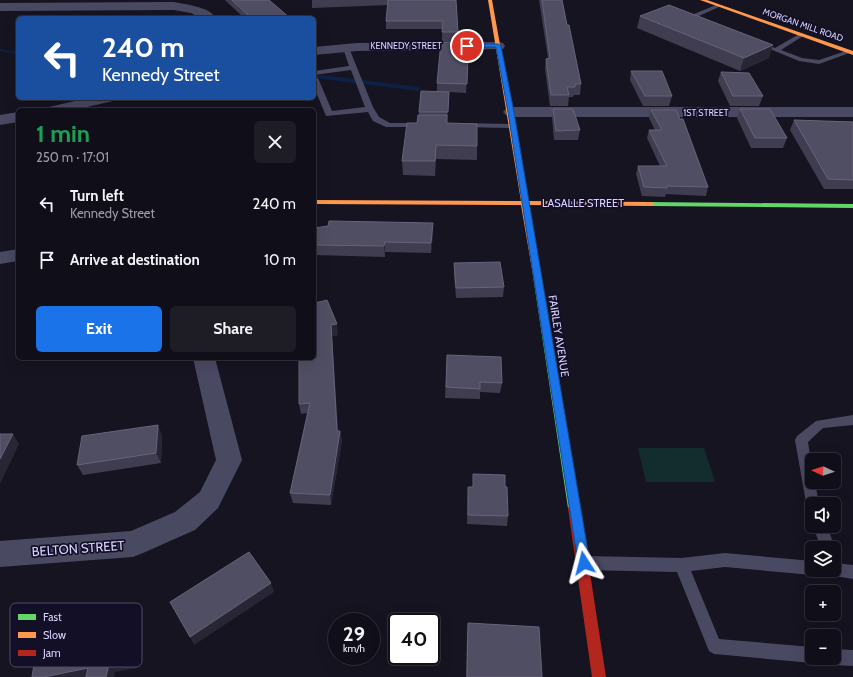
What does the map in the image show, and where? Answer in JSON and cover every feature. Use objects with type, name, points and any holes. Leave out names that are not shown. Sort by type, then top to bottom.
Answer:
[{"type":"street","name":"FAIRLEY AVENUE","points":[[490,0],[512,119],[584,563],[600,677]]},
{"type":"street","name":"MORGAN MILL ROAD","points":[[703,0],[851,53]]},
{"type":"street","points":[[0,7],[174,6],[195,10],[206,16]]},
{"type":"street","name":"KENNEDY STREET","points":[[316,51],[346,48],[498,46]]},
{"type":"street","points":[[63,108],[99,100]]},
{"type":"street","name":"1ST STREET","points":[[512,119],[853,112]]},
{"type":"street","points":[[0,120],[16,117]]},
{"type":"street","name":"LASALLE STREET","points":[[316,202],[853,206]]},
{"type":"street","points":[[0,258],[16,255]]},
{"type":"street","name":"BELTON STREET","points":[[0,554],[133,544],[185,521],[209,500],[229,460],[204,360]]},
{"type":"lane","points":[[711,25],[697,18],[696,15],[718,6]]},
{"type":"lane","points":[[776,50],[801,35]]},
{"type":"lane","points":[[750,40],[801,60],[819,62],[851,53]]},
{"type":"lane","points":[[346,48],[376,119],[389,125],[428,125]]},
{"type":"lane","points":[[316,74],[354,67]]},
{"type":"lane","points":[[316,82],[330,114],[371,109]]},
{"type":"lane","points":[[451,125],[512,119]]},
{"type":"lane","points":[[811,497],[801,440],[820,424],[853,420]]},
{"type":"lane","points":[[584,563],[682,565],[725,560],[805,567]]},
{"type":"lane","points":[[682,565],[714,646],[805,654]]},
{"type":"lane","points":[[841,569],[853,572]]},
{"type":"lane","points":[[841,657],[853,658]]},
{"type":"green space","points":[[638,448],[704,448],[715,482],[646,482]]},
{"type":"building","points":[[232,0],[269,0],[288,16],[249,16]]},
{"type":"building","points":[[388,0],[456,0],[458,32],[442,32],[443,21],[386,21]]},
{"type":"building","points":[[542,0],[562,0],[567,25],[569,25],[581,84],[575,84],[575,87],[567,87],[569,95],[551,95],[546,59],[550,58]]},
{"type":"building","points":[[669,5],[773,45],[744,58],[640,16]]},
{"type":"building","points":[[441,42],[459,42],[461,56],[468,56],[467,84],[437,83]]},
{"type":"building","points":[[631,71],[662,71],[672,96],[645,96]]},
{"type":"building","points":[[721,72],[749,73],[763,96],[733,96]]},
{"type":"building","points":[[421,91],[449,92],[448,112],[419,112]]},
{"type":"building","points":[[553,109],[573,109],[580,130],[556,131]]},
{"type":"building","points":[[740,109],[770,109],[787,138],[755,138]]},
{"type":"building","points":[[651,110],[676,110],[680,119],[683,119],[708,187],[644,187],[638,166],[667,166],[649,130],[662,130]]},
{"type":"building","points":[[418,115],[447,115],[447,123],[477,124],[477,146],[436,145],[435,161],[402,161],[407,123],[417,123]]},
{"type":"building","points":[[794,120],[853,122],[853,180],[828,179]]},
{"type":"building","points":[[329,221],[433,223],[431,243],[385,242],[384,246],[316,245],[316,228],[328,226]]},
{"type":"building","points":[[500,262],[504,287],[456,288],[454,263]]},
{"type":"building","points":[[327,300],[337,324],[331,325],[337,431],[340,431],[330,495],[290,493],[310,403],[299,404],[299,360],[316,360],[316,303]]},
{"type":"building","points":[[447,355],[501,357],[502,383],[480,382],[480,389],[446,387]]},
{"type":"building","points":[[158,425],[156,453],[77,465],[82,436]]},
{"type":"building","points":[[0,434],[13,434],[0,459]]},
{"type":"building","points":[[473,474],[505,475],[508,516],[468,515],[468,487],[473,487]]},
{"type":"building","points":[[249,552],[271,583],[190,637],[170,602]]},
{"type":"building","points":[[468,623],[539,627],[542,677],[467,677]]},
{"type":"building","points":[[34,667],[108,667],[106,677],[86,677],[88,668],[44,677],[32,677]]},
{"type":"waterway","points":[[0,50],[16,53]]},
{"type":"waterway","points":[[316,76],[418,89]]},
{"type":"traffic: fast","points":[[651,204],[853,206]]},
{"type":"traffic: fast","points":[[536,269],[574,508]]},
{"type":"traffic: slow","points":[[490,0],[536,269]]},
{"type":"traffic: slow","points":[[702,0],[853,53]]},
{"type":"traffic: slow","points":[[316,202],[651,204]]},
{"type":"traffic: jam","points":[[574,508],[599,677]]},
{"type":"route","points":[[467,46],[498,46],[511,112],[584,563]]}]
